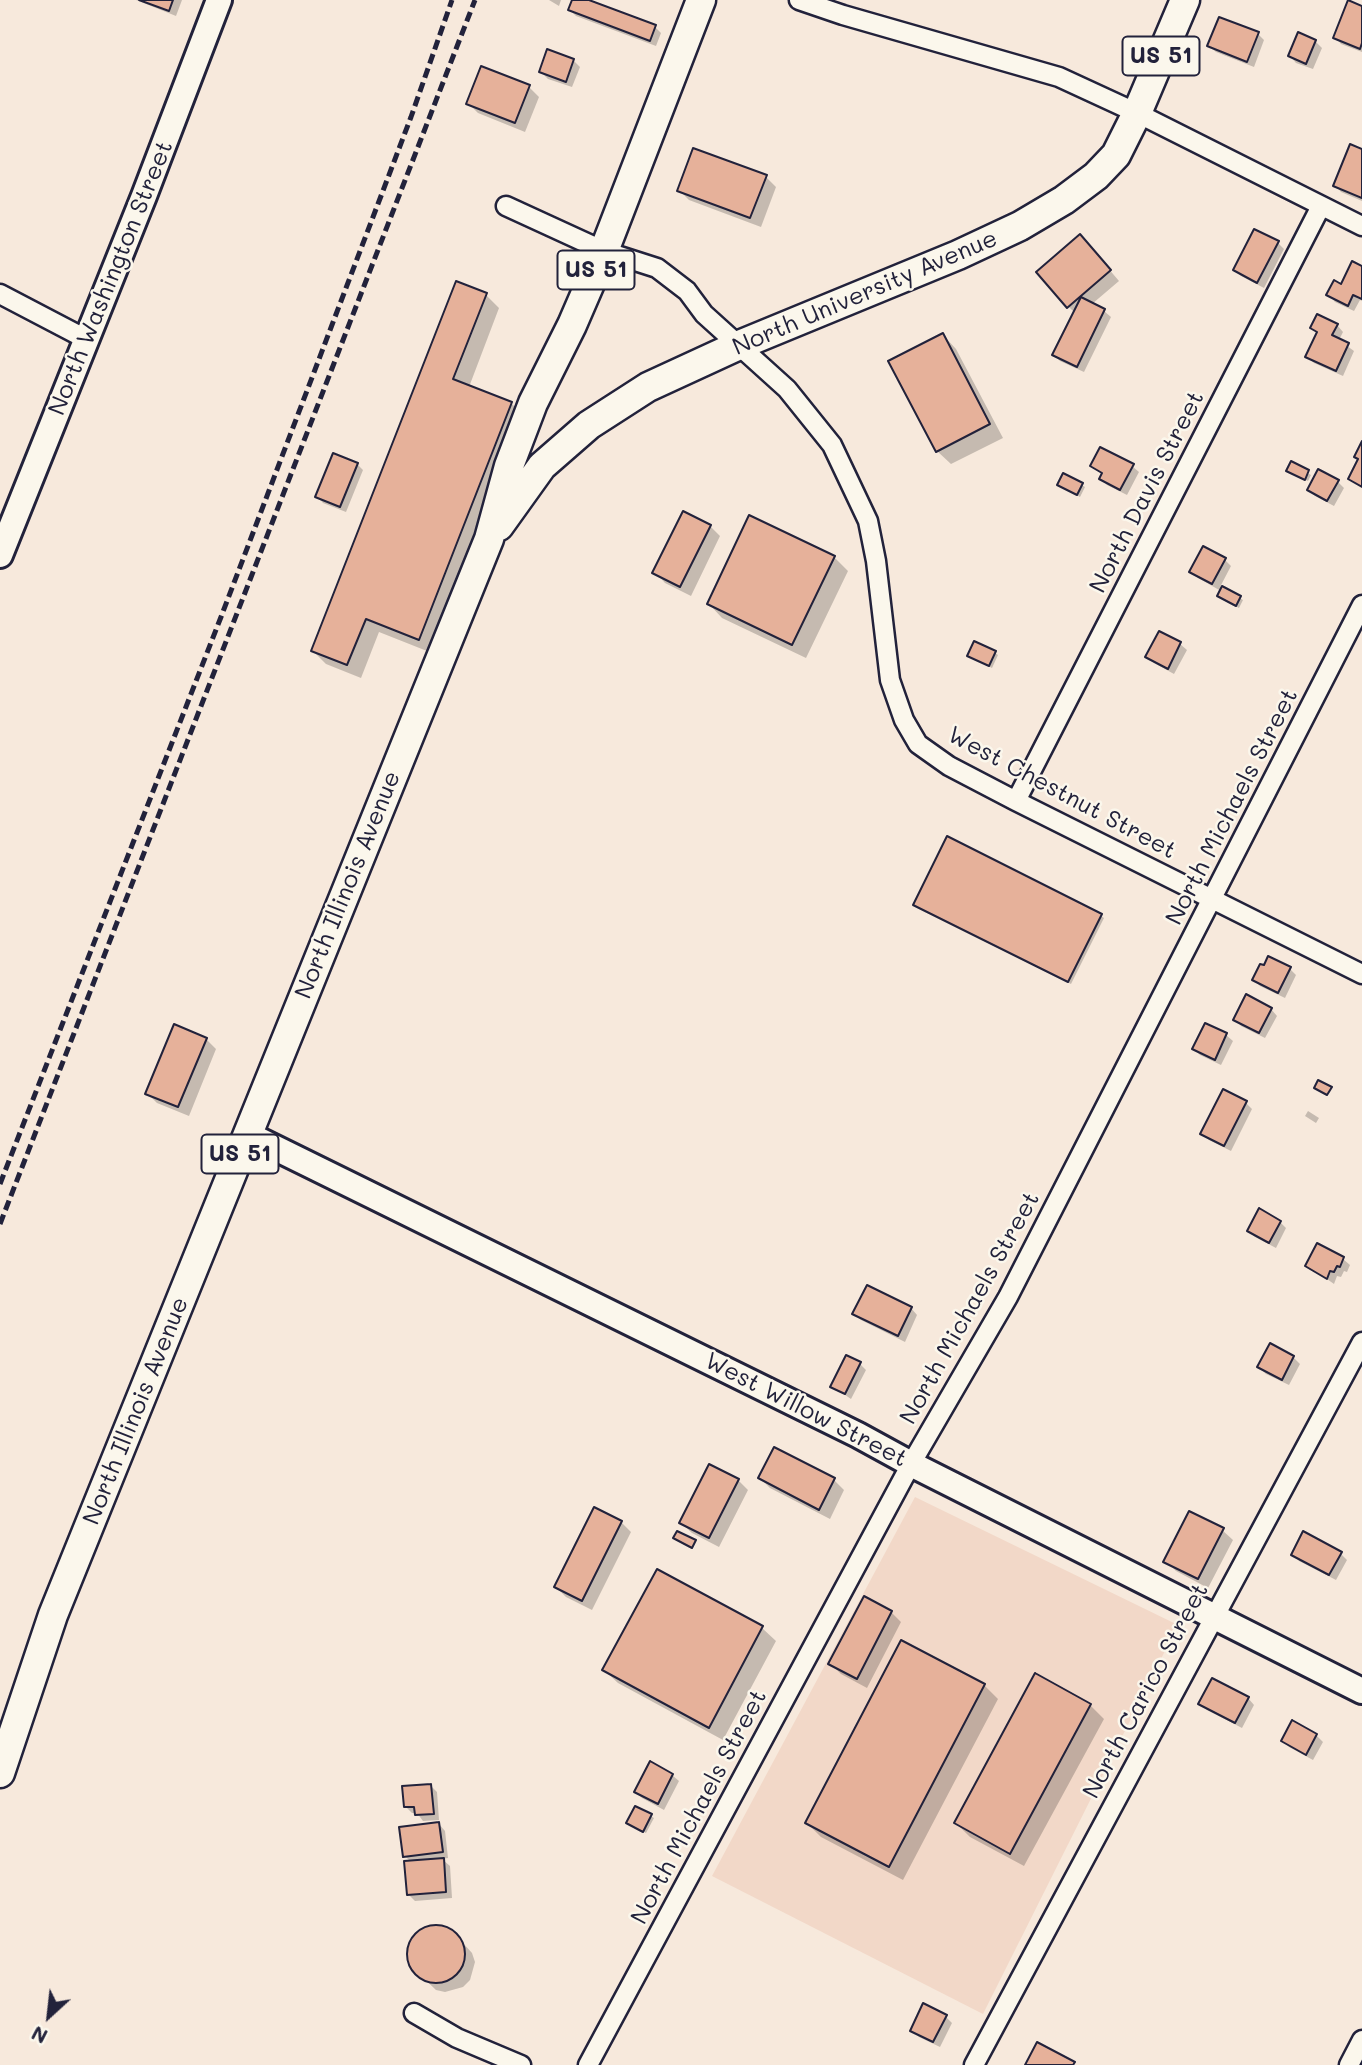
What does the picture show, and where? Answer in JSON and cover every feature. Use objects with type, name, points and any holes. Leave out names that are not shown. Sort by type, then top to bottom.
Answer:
[{"type":"main road","name":"North Illinois Avenue","points":[[0,1773],[53,1615],[489,539],[509,466],[533,403],[572,325],[604,251],[701,0]]},
{"type":"main road","name":"North University Avenue","points":[[489,539],[542,466],[589,425],[648,387],[737,346],[958,255],[1020,226],[1064,200],[1096,176],[1116,155],[1137,113],[1185,0]]},
{"type":"street","name":"North Washington Street","points":[[0,555],[145,196],[219,0]]},
{"type":"street","points":[[799,0],[846,8],[1059,77],[1137,113],[1362,226]]},
{"type":"street","name":"West Chestnut Street","points":[[506,206],[604,251],[657,268],[687,291],[704,314],[787,389],[832,445],[868,521],[876,561],[890,680],[904,720],[918,744],[949,766],[1016,801],[1362,974]]},
{"type":"street","name":"North Davis Street","points":[[1016,801],[1321,206]]},
{"type":"street","points":[[0,294],[86,339]]},
{"type":"street","name":"North Michaels Street","points":[[588,2065],[911,1464],[1008,1297],[1362,607]]},
{"type":"street","name":"West Willow Street","points":[[247,1135],[733,1373],[1362,1690]]},
{"type":"street","name":"North Carico Street","points":[[974,2065],[1362,1342]]},
{"type":"street","points":[[414,2013],[457,2038],[521,2065]]},
{"type":"street","points":[[1349,2065],[1362,2040]]},
{"type":"shaded area","points":[[915,1497],[1178,1625],[983,2014],[712,1876]]},
{"type":"building","points":[[139,0],[173,0],[169,11]]},
{"type":"building","points":[[572,0],[589,0],[656,25],[650,41],[568,10]]},
{"type":"building","points":[[1348,0],[1362,6],[1360,49],[1333,38]]},
{"type":"building","points":[[1219,17],[1259,32],[1247,62],[1207,46]]},
{"type":"building","points":[[1298,32],[1316,40],[1306,64],[1288,56]]},
{"type":"building","points":[[547,49],[574,59],[566,82],[539,72]]},
{"type":"building","points":[[481,66],[530,85],[515,123],[466,104]]},
{"type":"building","points":[[1350,144],[1362,149],[1362,198],[1333,186]]},
{"type":"building","points":[[693,148],[767,175],[750,218],[677,191]]},
{"type":"building","points":[[1254,229],[1279,241],[1257,283],[1233,270]]},
{"type":"building","points":[[1080,234],[1111,270],[1067,308],[1036,272]]},
{"type":"building","points":[[1352,261],[1362,266],[1362,299],[1353,295],[1348,306],[1326,295],[1334,280],[1341,284]]},
{"type":"building","points":[[456,281],[487,293],[453,379],[512,402],[419,640],[366,619],[347,665],[311,651]]},
{"type":"building","points":[[1081,297],[1105,309],[1077,367],[1052,355]]},
{"type":"building","points":[[1317,314],[1338,324],[1332,335],[1349,343],[1336,371],[1305,357],[1317,332],[1310,328]]},
{"type":"building","points":[[943,333],[990,424],[936,452],[888,361]]},
{"type":"building","points":[[1362,441],[1362,487],[1348,479],[1358,459],[1354,457]]},
{"type":"building","points":[[1100,447],[1134,464],[1120,490],[1099,479],[1102,473],[1090,466]]},
{"type":"building","points":[[333,453],[358,463],[340,507],[315,497]]},
{"type":"building","points":[[1291,461],[1309,470],[1305,480],[1286,471]]},
{"type":"building","points":[[1318,469],[1339,480],[1327,501],[1307,490]]},
{"type":"building","points":[[1063,473],[1083,483],[1077,495],[1057,485]]},
{"type":"building","points":[[683,511],[711,525],[680,587],[652,573]]},
{"type":"building","points":[[749,515],[835,556],[792,645],[707,604]]},
{"type":"building","points":[[1203,546],[1226,558],[1212,584],[1189,572]]},
{"type":"building","points":[[1222,586],[1241,596],[1236,606],[1217,596]]},
{"type":"building","points":[[1159,631],[1181,642],[1168,669],[1145,657]]},
{"type":"building","points":[[974,641],[996,651],[989,666],[967,656]]},
{"type":"building","points":[[947,836],[1102,914],[1068,982],[913,905]]},
{"type":"building","points":[[1268,956],[1291,967],[1278,993],[1252,980],[1260,964],[1264,965]]},
{"type":"building","points":[[1246,994],[1272,1008],[1259,1033],[1233,1020]]},
{"type":"building","points":[[1205,1023],[1227,1033],[1215,1060],[1192,1049]]},
{"type":"building","points":[[174,1024],[207,1038],[178,1107],[145,1094]]},
{"type":"building","points":[[1318,1080],[1332,1087],[1327,1095],[1314,1088]]},
{"type":"building","points":[[1223,1089],[1247,1101],[1224,1146],[1200,1134]]},
{"type":"building","points":[[1259,1208],[1281,1221],[1269,1243],[1247,1231]]},
{"type":"building","points":[[1317,1243],[1344,1257],[1340,1267],[1337,1266],[1334,1272],[1330,1271],[1327,1279],[1305,1266]]},
{"type":"building","points":[[867,1285],[912,1307],[898,1336],[852,1314]]},
{"type":"building","points":[[1270,1343],[1294,1356],[1282,1380],[1257,1367]]},
{"type":"building","points":[[846,1355],[861,1362],[845,1394],[830,1387]]},
{"type":"building","points":[[774,1447],[835,1478],[819,1510],[758,1478]]},
{"type":"building","points":[[709,1464],[739,1479],[709,1538],[679,1523]]},
{"type":"building","points":[[594,1507],[622,1521],[582,1601],[554,1587]]},
{"type":"building","points":[[1189,1511],[1224,1528],[1198,1579],[1163,1562]]},
{"type":"building","points":[[677,1531],[696,1540],[692,1548],[673,1538]]},
{"type":"building","points":[[1303,1531],[1342,1552],[1329,1575],[1291,1555]]},
{"type":"building","points":[[657,1569],[763,1626],[709,1728],[602,1670]]},
{"type":"building","points":[[864,1596],[892,1611],[857,1679],[828,1664]]},
{"type":"building","points":[[901,1640],[985,1684],[889,1867],[805,1823]]},
{"type":"building","points":[[1035,1673],[1091,1704],[1010,1854],[954,1823]]},
{"type":"building","points":[[1212,1678],[1249,1697],[1235,1723],[1198,1704]]},
{"type":"building","points":[[1292,1720],[1317,1734],[1306,1755],[1281,1741]]},
{"type":"building","points":[[650,1761],[673,1774],[658,1804],[634,1792]]},
{"type":"building","points":[[431,1784],[434,1814],[415,1815],[414,1807],[404,1807],[402,1786]]},
{"type":"building","points":[[635,1806],[652,1814],[643,1832],[626,1823]]},
{"type":"building","points":[[439,1822],[443,1852],[403,1857],[399,1827]]},
{"type":"building","points":[[444,1858],[446,1892],[407,1895],[404,1861]]},
{"type":"building","points":[[430,1925],[442,1925],[457,1933],[465,1948],[465,1960],[457,1975],[442,1983],[430,1983],[415,1975],[407,1960],[407,1948],[415,1933]]},
{"type":"building","points":[[923,2003],[947,2015],[933,2042],[910,2031]]},
{"type":"building","points":[[1037,2042],[1075,2062],[1073,2065],[1025,2065]]},
{"type":"railway","points":[[0,1184],[221,617],[411,117],[452,0]]},
{"type":"railway","points":[[0,1224],[475,0]]}]
